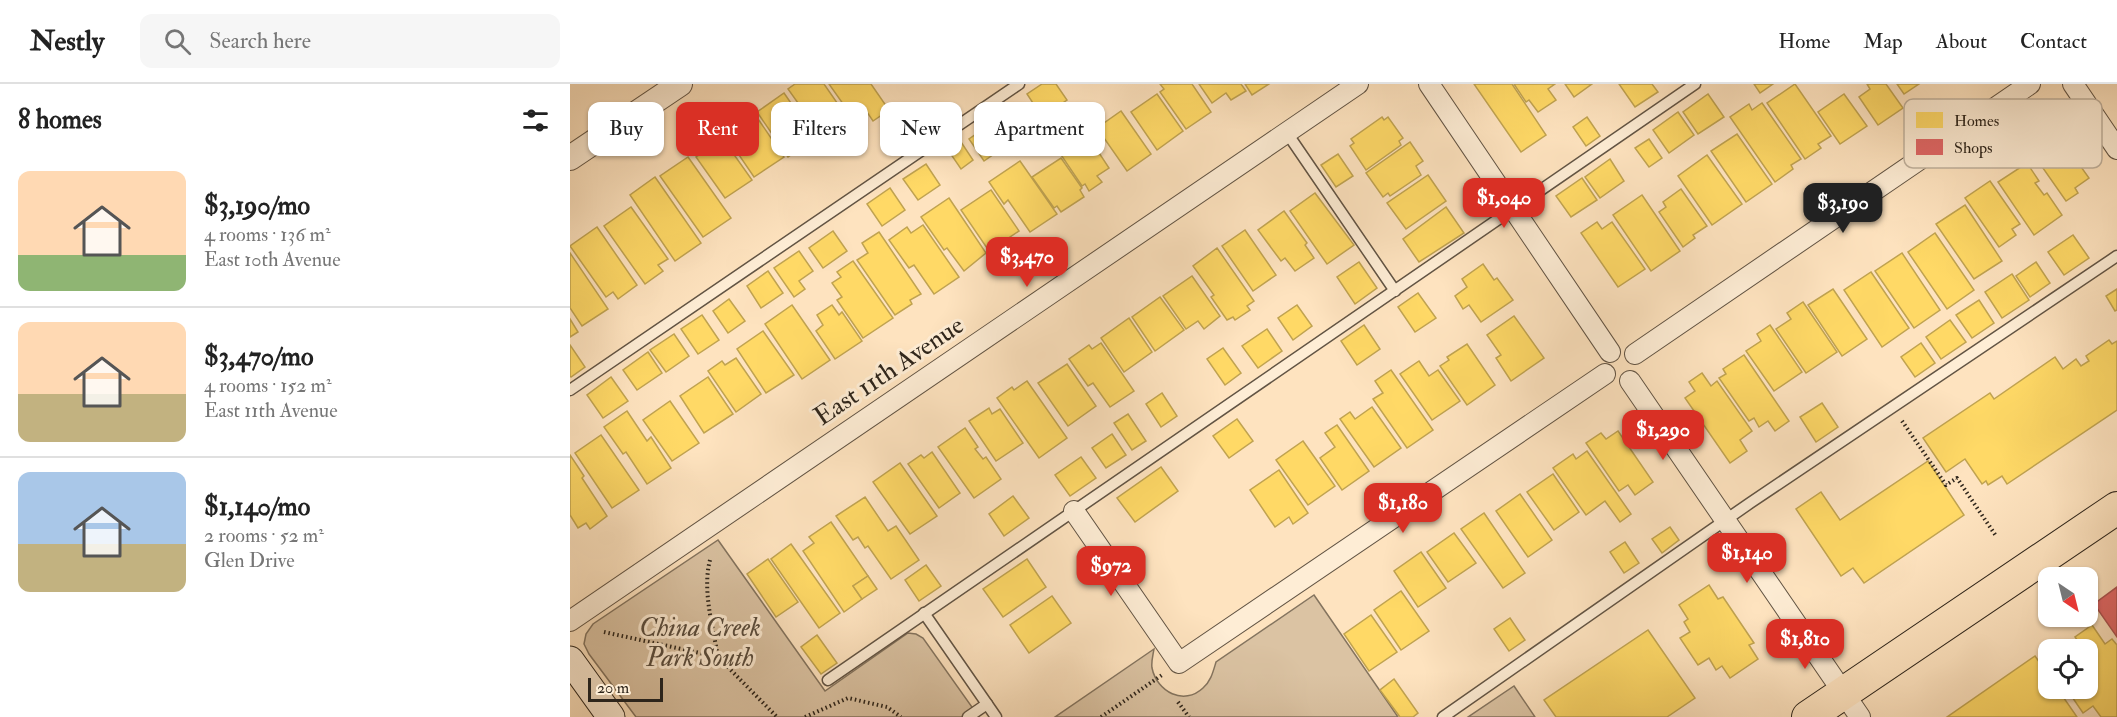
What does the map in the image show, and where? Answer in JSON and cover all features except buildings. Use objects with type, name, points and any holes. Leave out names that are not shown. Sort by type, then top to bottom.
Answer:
[{"type":"main road","points":[[1808,717],[1852,705],[2117,508]]},
{"type":"main road","points":[[570,660],[610,717]]},
{"type":"street","points":[[570,158],[680,84]]},
{"type":"street","name":"East 11th Avenue","points":[[570,621],[1358,84]]},
{"type":"street","points":[[1429,84],[1610,352]]},
{"type":"street","points":[[2008,99],[2030,84]]},
{"type":"street","points":[[2073,84],[2083,99]]},
{"type":"street","points":[[2102,127],[2117,149]]},
{"type":"street","points":[[1635,354],[1907,168]]},
{"type":"street","points":[[1626,348],[1635,354],[1638,358],[1638,374],[1630,381],[1613,382],[1605,374],[1604,362],[1610,352],[1626,348]]},
{"type":"street","points":[[1074,511],[1179,663],[1605,374]]},
{"type":"street","points":[[1630,381],[1852,705]]},
{"type":"lane","points":[[570,390],[1019,84]]},
{"type":"lane","points":[[828,680],[1695,84]]},
{"type":"lane","points":[[1287,133],[1395,291]]},
{"type":"lane","points":[[1443,717],[1726,520],[2117,256]]},
{"type":"lane","points":[[924,614],[996,717]]},
{"type":"lane","points":[[968,717],[987,704]]},
{"type":"path","points":[[1907,429],[1946,485],[1957,478],[1996,536]]},
{"type":"path","points":[[711,560],[708,569],[708,594],[718,657]]},
{"type":"path","points":[[604,632],[718,657],[777,717]]},
{"type":"path","points":[[1101,717],[1179,663]]},
{"type":"path","points":[[805,717],[848,698],[887,707],[900,717]]},
{"type":"path","points":[[1178,702],[1189,717]]},
{"type":"green space","name":"China Creek Park South","points":[[718,540],[825,691],[908,633],[916,634],[923,638],[979,717],[636,717],[589,654],[584,644],[586,634],[593,624]]},
{"type":"green space","points":[[1314,595],[1398,717],[1055,717],[1154,649],[1152,668],[1159,684],[1172,694],[1180,696],[1196,693],[1208,682],[1216,662]]},
{"type":"green space","points":[[1514,686],[1535,717],[1468,717]]}]
